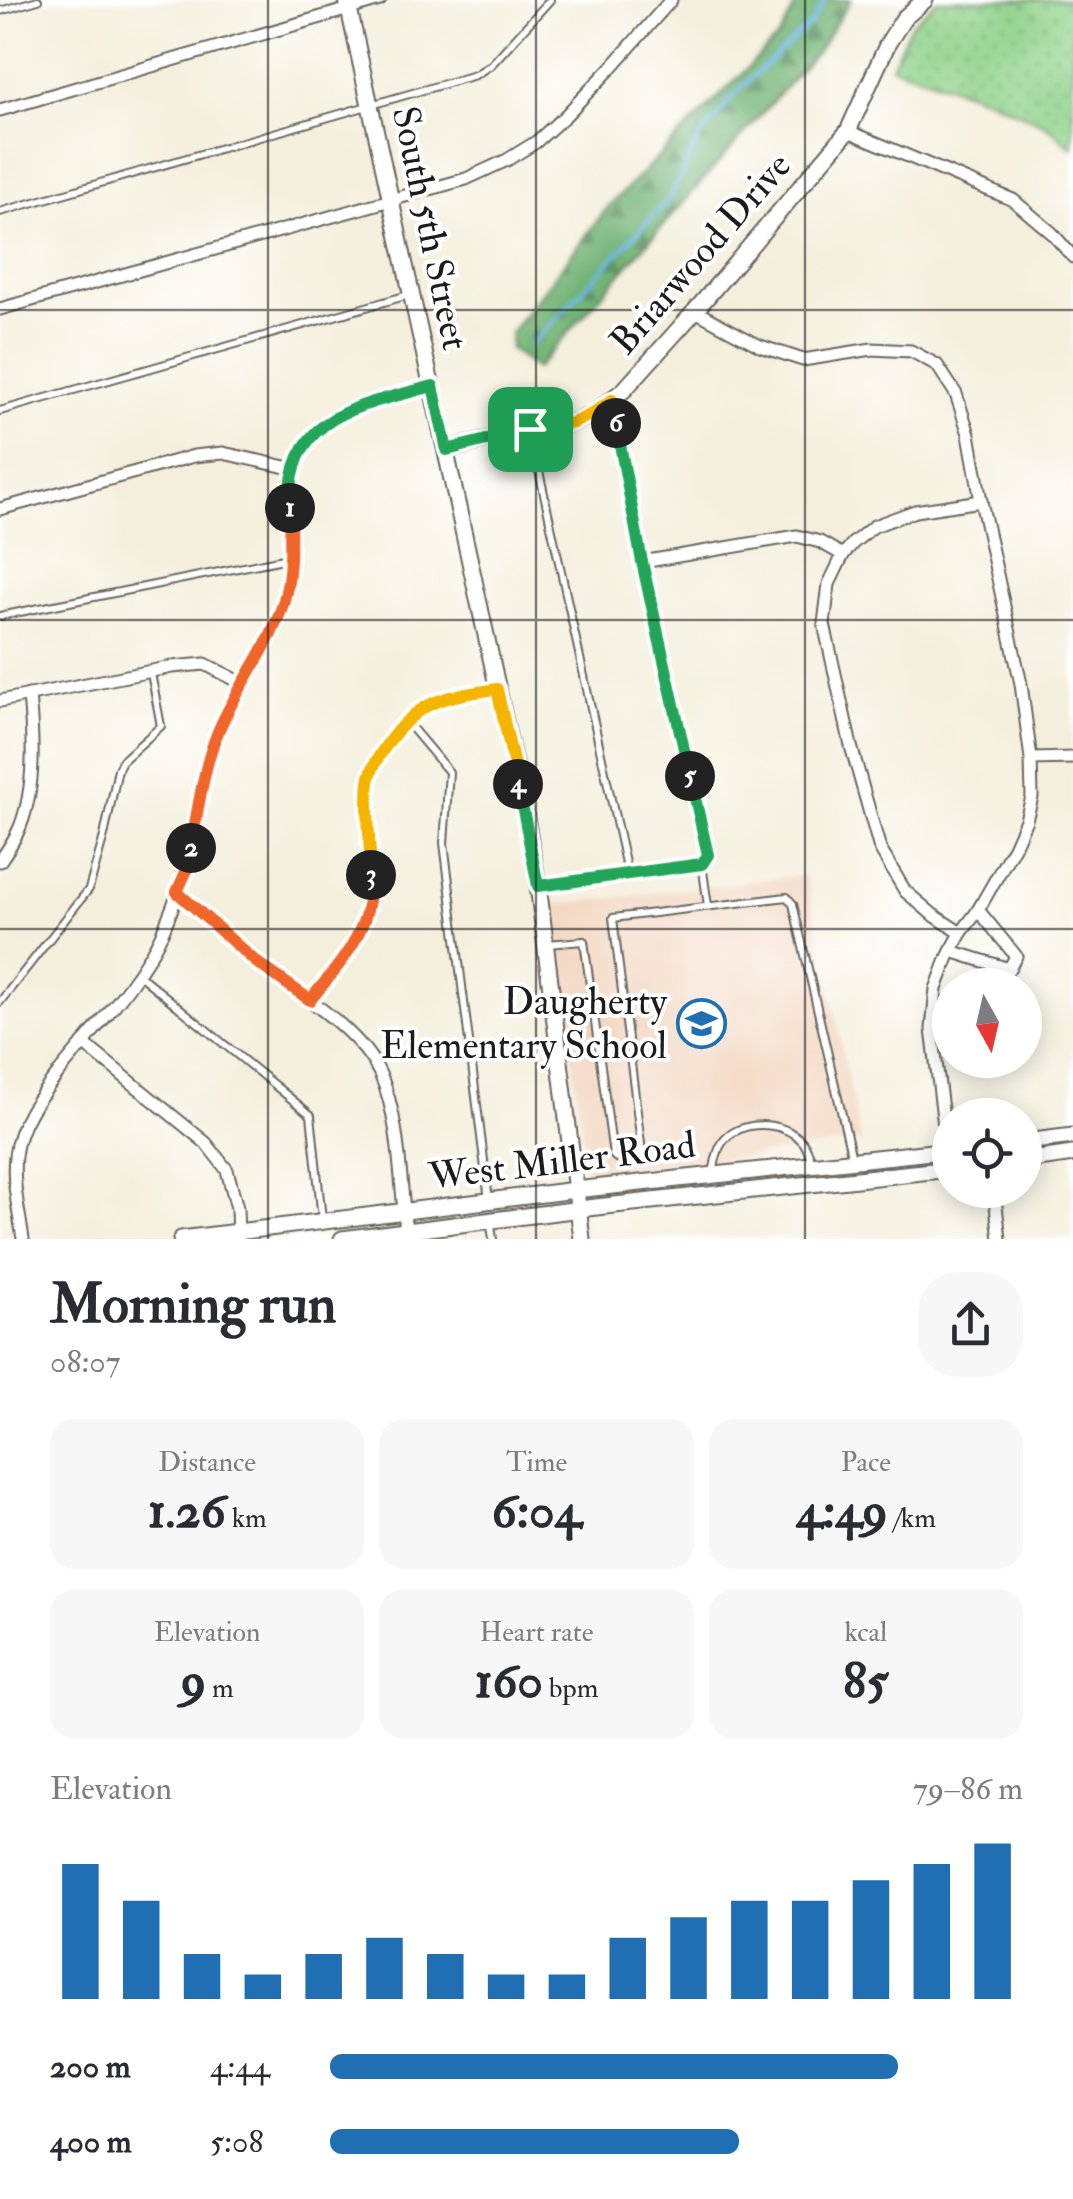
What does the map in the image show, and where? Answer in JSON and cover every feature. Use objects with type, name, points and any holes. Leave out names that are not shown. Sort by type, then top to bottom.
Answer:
[{"type":"street","points":[[0,110],[348,5],[380,0]]},
{"type":"street","points":[[0,309],[466,179],[536,142],[611,68],[671,0]]},
{"type":"street","name":"Briarwood Drive","points":[[447,450],[530,429],[573,423],[624,390],[848,131],[888,43],[904,18],[924,0]]},
{"type":"street","name":"South 5th Street","points":[[348,5],[526,818],[546,944],[582,1239]]},
{"type":"street","points":[[848,131],[1013,200],[1073,257]]},
{"type":"street","points":[[695,311],[760,346],[804,360],[885,349],[911,352],[937,365],[956,394],[970,434],[1021,684],[1032,759],[1032,797],[1014,848],[951,951],[936,989],[932,1029],[941,1098]]},
{"type":"street","points":[[23,1239],[15,1158],[21,1129],[35,1103],[137,974],[162,933],[186,872],[210,751],[286,595],[290,496],[299,455],[331,418],[433,386]]},
{"type":"street","points":[[538,886],[702,864],[708,855],[642,562],[612,400]]},
{"type":"street","points":[[0,509],[194,456],[223,453],[295,469]]},
{"type":"street","points":[[961,933],[905,891],[880,849],[851,746],[824,624],[830,584],[853,542],[874,526],[916,510],[981,501]]},
{"type":"street","points":[[642,562],[797,536],[820,542],[843,555]]},
{"type":"street","points":[[0,702],[205,664],[242,683]]},
{"type":"street","points":[[310,1000],[347,956],[362,926],[371,893],[369,780],[376,760],[398,728],[421,708],[445,697],[497,689]]},
{"type":"street","points":[[0,862],[5,842],[20,826],[31,766],[29,694]]},
{"type":"street","points":[[1032,759],[1073,758]]},
{"type":"street","points":[[177,892],[256,962],[310,1000],[366,1048],[381,1075],[392,1110],[407,1235]]},
{"type":"street","points":[[951,951],[1008,969],[1016,956],[978,910]]},
{"type":"street","points":[[83,1043],[206,1143],[228,1170],[238,1208],[238,1236]]},
{"type":"street","points":[[1042,1140],[1073,1136]]},
{"type":"street","points":[[1042,1159],[1073,1154]]},
{"type":"street","name":"West Miller Road","points":[[182,1239],[238,1236],[575,1190],[852,1159],[932,1159]]},
{"type":"street","name":"West Miller Road","points":[[342,1239],[407,1235],[490,1220],[932,1161]]},
{"type":"street","points":[[996,1208],[1000,1239]]},
{"type":"lane","points":[[0,11],[38,0]]},
{"type":"lane","points":[[0,212],[464,79],[484,71],[550,0]]},
{"type":"lane","points":[[0,412],[412,294]]},
{"type":"lane","points":[[530,429],[628,874]]},
{"type":"lane","points":[[0,616],[290,557]]},
{"type":"lane","points":[[0,1002],[89,889],[118,768],[161,726],[151,672]]},
{"type":"lane","points":[[406,721],[448,772],[444,843],[489,1201]]},
{"type":"lane","points":[[702,864],[708,906]]},
{"type":"lane","points":[[546,944],[581,940],[585,944],[613,1155],[616,1158],[640,1154],[612,922],[617,917],[787,898],[793,904],[852,1159]]},
{"type":"lane","points":[[137,974],[311,1115],[322,1222]]},
{"type":"lane","points":[[713,1175],[722,1142],[735,1130],[764,1124],[789,1130],[804,1142],[813,1164]]},
{"type":"lane","points":[[490,1220],[492,1239]]},
{"type":"shaded area","name":"Daugherty Elementary School","points":[[806,875],[861,1141],[588,1178],[551,905]]},
{"type":"green space","points":[[798,0],[851,0],[819,49],[536,369],[510,349],[511,332],[608,207],[780,36]]},
{"type":"green space","points":[[937,0],[1073,0],[1073,148],[1046,125],[988,99],[891,66],[911,25]]},
{"type":"waterway","points":[[531,345],[670,198],[699,138],[742,87],[811,24],[825,0]]},
{"type":"place","name":"Daugherty Elementary School","points":[[702,1023]]},
{"type":"route","points":[[433,386],[447,450],[530,429],[573,423],[612,400],[642,562],[708,855],[702,864],[538,886],[497,689],[445,697],[421,708],[398,728],[376,760],[369,780],[371,893],[362,926],[347,956],[310,1000],[256,962],[177,892],[186,872],[210,751],[286,595],[290,496],[299,455],[331,418],[433,386]]}]
